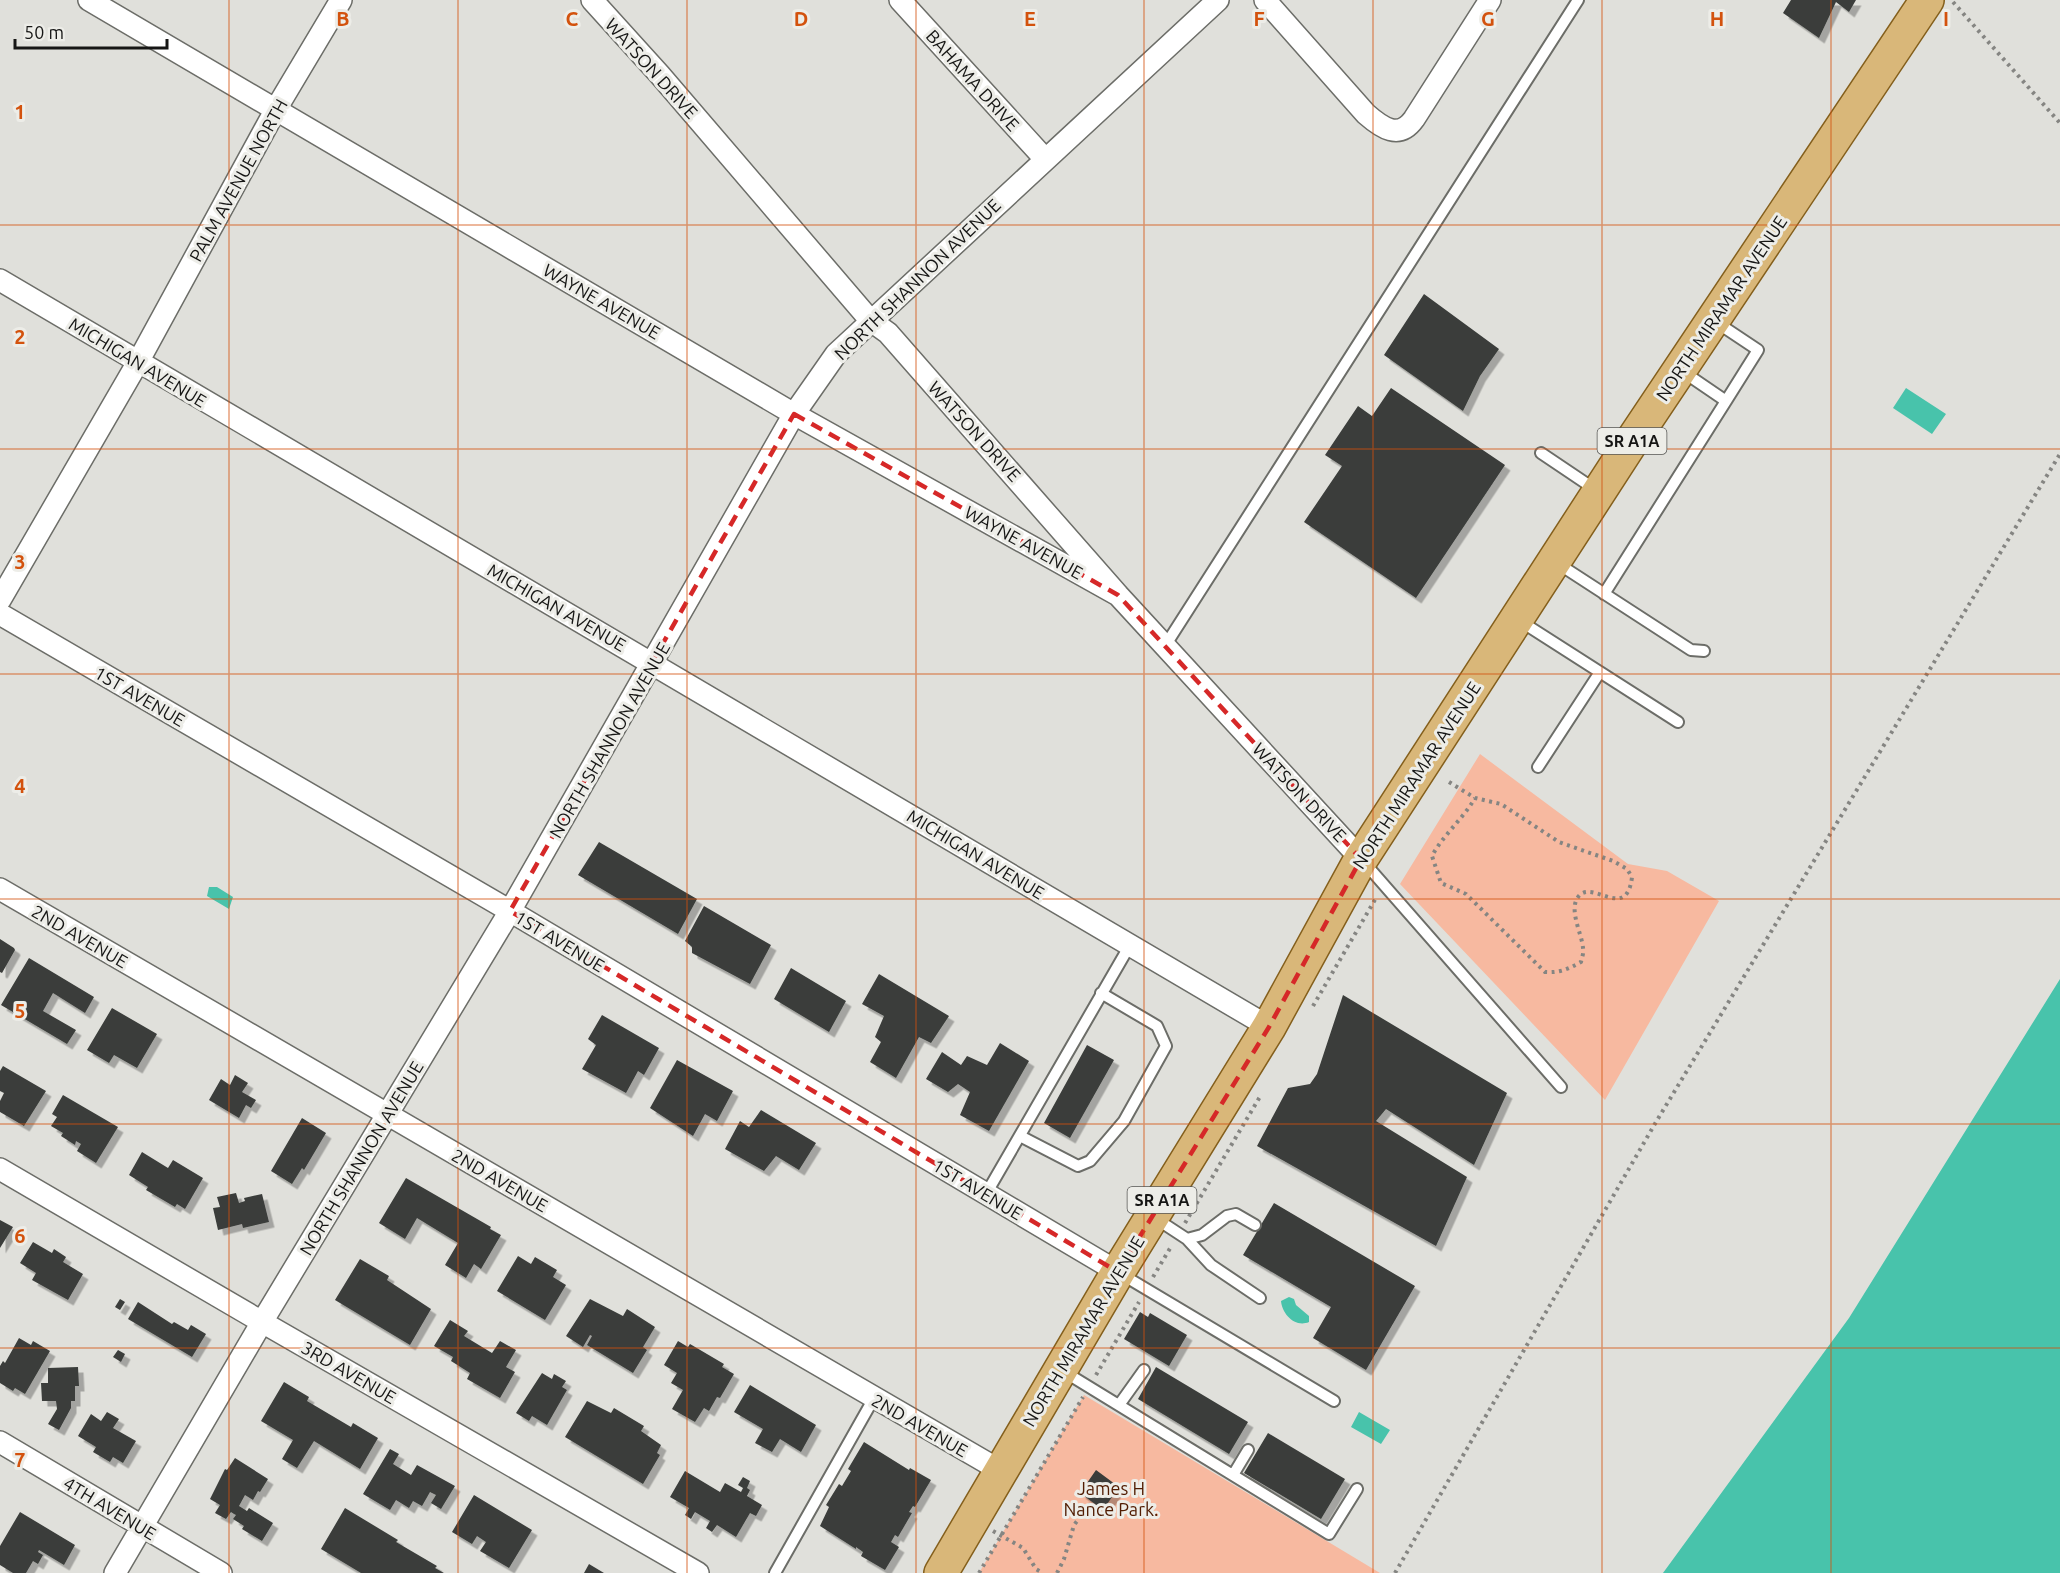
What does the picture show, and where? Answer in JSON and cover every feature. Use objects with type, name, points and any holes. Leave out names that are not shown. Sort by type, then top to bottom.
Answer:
[{"type":"main road","name":"NORTH MIRAMAR AVENUE","points":[[941,1573],[1118,1272],[1269,1027],[1362,859],[1599,492],[1927,0]]},
{"type":"street","name":"WAYNE AVENUE","points":[[89,0],[794,414],[1118,595]]},
{"type":"street","name":"PALM AVENUE NORTH","points":[[0,600],[138,362],[276,109],[341,0]]},
{"type":"street","name":"WATSON DRIVE","points":[[592,0],[660,75],[870,320],[888,333],[1118,595],[1362,859]]},
{"type":"street","name":"BAHAMA DRIVE","points":[[900,0],[1045,159]]},
{"type":"street","points":[[1265,0],[1366,114],[1379,125],[1400,130],[1408,128],[1490,0]]},
{"type":"street","name":"NORTH SHANNON AVENUE","points":[[115,1573],[262,1322],[510,911],[794,414],[836,354],[870,320],[1212,2]]},
{"type":"street","name":"MICHIGAN AVENUE","points":[[0,280],[1269,1027]]},
{"type":"street","name":"1ST AVENUE","points":[[0,614],[510,911],[1118,1272]]},
{"type":"street","name":"2ND AVENUE","points":[[0,889],[1000,1471]]},
{"type":"street","name":"3RD AVENUE","points":[[0,1169],[698,1573]]},
{"type":"street","name":"4TH AVENUE","points":[[0,1442],[221,1573]]},
{"type":"lane","points":[[1166,646],[1578,0]]},
{"type":"lane","points":[[1604,594],[1758,350],[1713,320]]},
{"type":"lane","points":[[1680,370],[1726,401]]},
{"type":"lane","points":[[1541,453],[1599,492]]},
{"type":"lane","points":[[1554,562],[1691,650],[1704,651]]},
{"type":"lane","points":[[1517,619],[1678,722]]},
{"type":"lane","points":[[1538,767],[1600,672]]},
{"type":"lane","points":[[1362,859],[1561,1087]]},
{"type":"lane","points":[[986,1194],[1130,945]]},
{"type":"lane","points":[[1020,1136],[1078,1166],[1090,1161],[1124,1121],[1166,1046],[1157,1026],[1101,993]]},
{"type":"lane","points":[[1187,1239],[1202,1235],[1227,1216],[1236,1214],[1256,1225]]},
{"type":"lane","points":[[1152,1216],[1187,1239],[1211,1265],[1260,1298]]},
{"type":"lane","points":[[1118,1272],[1334,1401]]},
{"type":"lane","points":[[1060,1370],[1329,1534],[1357,1489]]},
{"type":"lane","points":[[1119,1405],[1144,1370]]},
{"type":"lane","points":[[775,1573],[874,1398]]},
{"type":"lane","points":[[1233,1475],[1248,1450]]},
{"type":"path","points":[[1952,0],[2060,123]]},
{"type":"path","points":[[1395,1573],[1656,1122],[2060,454]]},
{"type":"path","points":[[1449,782],[1475,798],[1501,804],[1559,842],[1613,861],[1627,869],[1632,877],[1629,891],[1625,895],[1608,898],[1589,892],[1581,894],[1577,900],[1576,916],[1584,951],[1581,962],[1557,973],[1545,972],[1466,894],[1441,883],[1432,856],[1475,798]]},
{"type":"path","points":[[1057,1573],[1064,1559],[1074,1525],[1092,1502]]},
{"type":"highlighted area","points":[[794,414],[1118,595],[1361,859],[1269,1027],[1118,1272],[510,911]]},
{"type":"green space","points":[[1480,754],[1628,864],[1667,871],[1719,901],[1605,1100],[1400,884]]},
{"type":"green space","name":"James H Nance Park.","points":[[1084,1395],[1380,1573],[979,1573]]},
{"type":"shaded area","points":[[1906,388],[1946,414],[1932,434],[1893,408]]},
{"type":"shaded area","points":[[209,887],[217,887],[233,897],[229,909],[207,896]]},
{"type":"shaded area","points":[[2060,979],[2060,1573],[1663,1573],[1849,1318]]},
{"type":"shaded area","points":[[1289,1297],[1294,1299],[1296,1305],[1309,1316],[1309,1322],[1299,1323],[1290,1319],[1281,1301]]},
{"type":"shaded area","points":[[1359,1412],[1390,1430],[1381,1444],[1351,1427]]},
{"type":"building","points":[[1791,0],[1856,0],[1849,12],[1836,2],[1819,38],[1783,13]]},
{"type":"building","points":[[1424,294],[1499,349],[1480,376],[1463,411],[1384,355]]},
{"type":"building","points":[[1391,388],[1505,465],[1416,598],[1304,522],[1342,466],[1325,455],[1358,406],[1372,416]]},
{"type":"building","points":[[599,842],[697,899],[678,934],[578,875]]},
{"type":"building","points":[[704,906],[771,945],[750,984],[692,953],[692,947],[685,941]]},
{"type":"building","points":[[0,939],[15,950],[2,973],[0,972]]},
{"type":"building","points":[[29,958],[94,997],[85,1013],[53,993],[43,1011],[76,1030],[67,1044],[1,1005]]},
{"type":"building","points":[[791,968],[846,1001],[829,1032],[774,999]]},
{"type":"building","points":[[879,974],[949,1016],[931,1043],[919,1037],[896,1078],[870,1062],[881,1042],[875,1037],[884,1016],[862,1004]]},
{"type":"building","points":[[1343,995],[1507,1093],[1474,1165],[1386,1109],[1376,1121],[1467,1177],[1436,1246],[1257,1146],[1288,1088],[1310,1084],[1317,1074]]},
{"type":"building","points":[[112,1008],[157,1034],[137,1068],[114,1055],[109,1063],[87,1050]]},
{"type":"building","points":[[602,1015],[659,1048],[644,1075],[638,1071],[626,1093],[582,1069],[596,1045],[588,1039]]},
{"type":"building","points":[[1000,1043],[1029,1061],[989,1131],[960,1115],[970,1092],[958,1084],[948,1092],[926,1079],[942,1052],[961,1065],[967,1056],[987,1065]]},
{"type":"building","points":[[1087,1045],[1114,1060],[1070,1138],[1044,1123]]},
{"type":"building","points":[[677,1060],[733,1091],[717,1121],[705,1114],[693,1136],[650,1108]]},
{"type":"building","points":[[3,1066],[46,1091],[24,1126],[0,1112],[0,1101],[4,1093],[0,1091],[0,1071]]},
{"type":"building","points":[[235,1075],[248,1083],[242,1092],[256,1100],[251,1108],[246,1105],[239,1118],[209,1100],[221,1079],[230,1085]]},
{"type":"building","points":[[63,1095],[118,1127],[96,1163],[77,1151],[81,1144],[76,1141],[75,1145],[61,1136],[63,1133],[51,1126],[57,1117],[52,1114]]},
{"type":"building","points":[[761,1110],[816,1143],[799,1170],[776,1156],[764,1171],[725,1149],[740,1121],[749,1127]]},
{"type":"building","points":[[302,1118],[326,1133],[304,1170],[302,1168],[292,1184],[271,1171]]},
{"type":"building","points":[[142,1152],[168,1168],[173,1160],[203,1178],[185,1209],[177,1204],[175,1207],[146,1190],[148,1187],[129,1175]]},
{"type":"building","points":[[406,1178],[501,1235],[481,1269],[474,1264],[466,1278],[445,1265],[458,1243],[417,1218],[405,1239],[379,1223]]},
{"type":"building","points":[[236,1193],[239,1203],[245,1201],[244,1198],[262,1194],[269,1222],[243,1228],[242,1224],[218,1230],[213,1208],[220,1207],[217,1197]]},
{"type":"building","points":[[1274,1203],[1415,1286],[1366,1370],[1313,1338],[1331,1307],[1243,1255]]},
{"type":"building","points":[[0,1220],[13,1227],[0,1248]]},
{"type":"building","points":[[33,1242],[52,1253],[54,1249],[66,1257],[63,1262],[83,1274],[68,1300],[32,1280],[36,1273],[20,1263]]},
{"type":"building","points":[[518,1256],[531,1264],[535,1257],[557,1270],[553,1277],[566,1285],[545,1320],[497,1291]]},
{"type":"building","points":[[360,1259],[389,1276],[387,1280],[431,1309],[410,1345],[335,1300]]},
{"type":"building","points":[[120,1299],[125,1302],[120,1310],[115,1307]]},
{"type":"building","points":[[590,1299],[623,1316],[627,1309],[655,1327],[643,1347],[647,1350],[633,1373],[587,1345],[592,1336],[590,1335],[583,1347],[566,1336]]},
{"type":"building","points":[[138,1302],[172,1324],[174,1322],[188,1330],[191,1325],[206,1334],[192,1357],[128,1319]]},
{"type":"building","points":[[1140,1312],[1148,1317],[1150,1313],[1187,1335],[1169,1366],[1124,1339]]},
{"type":"building","points":[[450,1320],[468,1331],[464,1336],[492,1353],[500,1341],[516,1350],[506,1367],[515,1372],[500,1398],[467,1379],[470,1373],[451,1361],[453,1357],[434,1346]]},
{"type":"building","points":[[19,1338],[31,1345],[33,1341],[50,1351],[25,1394],[15,1388],[13,1391],[0,1383],[0,1366],[3,1361],[5,1363]]},
{"type":"building","points":[[678,1341],[688,1347],[690,1344],[724,1364],[722,1367],[734,1374],[720,1398],[717,1397],[709,1411],[704,1408],[695,1422],[672,1409],[683,1390],[671,1383],[677,1373],[664,1365]]},
{"type":"building","points":[[118,1350],[125,1354],[121,1362],[113,1357]]},
{"type":"building","points":[[78,1367],[79,1386],[75,1386],[75,1401],[71,1401],[71,1408],[59,1430],[48,1424],[57,1409],[56,1401],[42,1401],[41,1383],[48,1383],[48,1368]]},
{"type":"building","points":[[1156,1367],[1248,1422],[1229,1454],[1138,1399]]},
{"type":"building","points":[[542,1373],[552,1379],[554,1374],[566,1381],[562,1387],[567,1390],[547,1425],[532,1416],[529,1421],[516,1413]]},
{"type":"building","points":[[284,1382],[309,1397],[307,1401],[351,1427],[353,1423],[378,1438],[360,1469],[314,1441],[297,1468],[282,1459],[293,1440],[261,1421]]},
{"type":"building","points":[[750,1385],[816,1425],[801,1452],[780,1439],[772,1452],[755,1443],[763,1429],[734,1412]]},
{"type":"building","points":[[587,1401],[611,1413],[614,1408],[644,1426],[641,1431],[661,1445],[657,1453],[660,1455],[643,1484],[565,1437]]},
{"type":"building","points":[[107,1412],[119,1419],[113,1428],[136,1441],[123,1463],[113,1457],[110,1462],[93,1452],[96,1447],[78,1436],[91,1414],[101,1421]]},
{"type":"building","points":[[1268,1433],[1345,1479],[1321,1519],[1244,1473]]},
{"type":"building","points":[[864,1442],[909,1470],[910,1468],[931,1480],[915,1507],[913,1506],[909,1512],[912,1513],[898,1537],[895,1535],[891,1542],[899,1547],[885,1570],[861,1556],[863,1552],[856,1547],[856,1549],[820,1526],[829,1507],[826,1505],[839,1484],[842,1486],[851,1471],[848,1469]]},
{"type":"building","points":[[390,1449],[399,1454],[393,1464],[411,1475],[417,1465],[455,1486],[441,1509],[431,1503],[436,1495],[430,1492],[422,1506],[413,1501],[409,1508],[396,1500],[390,1510],[363,1494]]},
{"type":"building","points":[[235,1458],[268,1479],[253,1500],[245,1495],[239,1506],[247,1511],[249,1508],[273,1523],[262,1541],[242,1529],[244,1526],[233,1519],[236,1515],[231,1512],[226,1519],[215,1513],[220,1505],[210,1499],[225,1469],[227,1470]]},
{"type":"building","points":[[1096,1470],[1119,1487],[1103,1510],[1080,1493]]},
{"type":"building","points":[[685,1471],[720,1492],[725,1483],[741,1492],[743,1488],[738,1485],[743,1477],[750,1481],[747,1496],[762,1505],[756,1516],[750,1513],[736,1537],[717,1525],[712,1532],[706,1528],[710,1521],[695,1512],[691,1519],[685,1515],[689,1508],[670,1497]]},
{"type":"building","points":[[474,1495],[532,1530],[509,1568],[480,1551],[486,1542],[477,1536],[472,1544],[452,1532]]},
{"type":"building","points":[[345,1508],[398,1540],[396,1542],[437,1566],[435,1568],[444,1573],[361,1573],[321,1549]]},
{"type":"building","points":[[20,1512],[75,1545],[64,1565],[39,1550],[38,1552],[43,1555],[38,1564],[33,1561],[26,1573],[13,1573],[0,1565],[0,1546]]},
{"type":"building","points":[[589,1564],[604,1573],[584,1573]]}]
